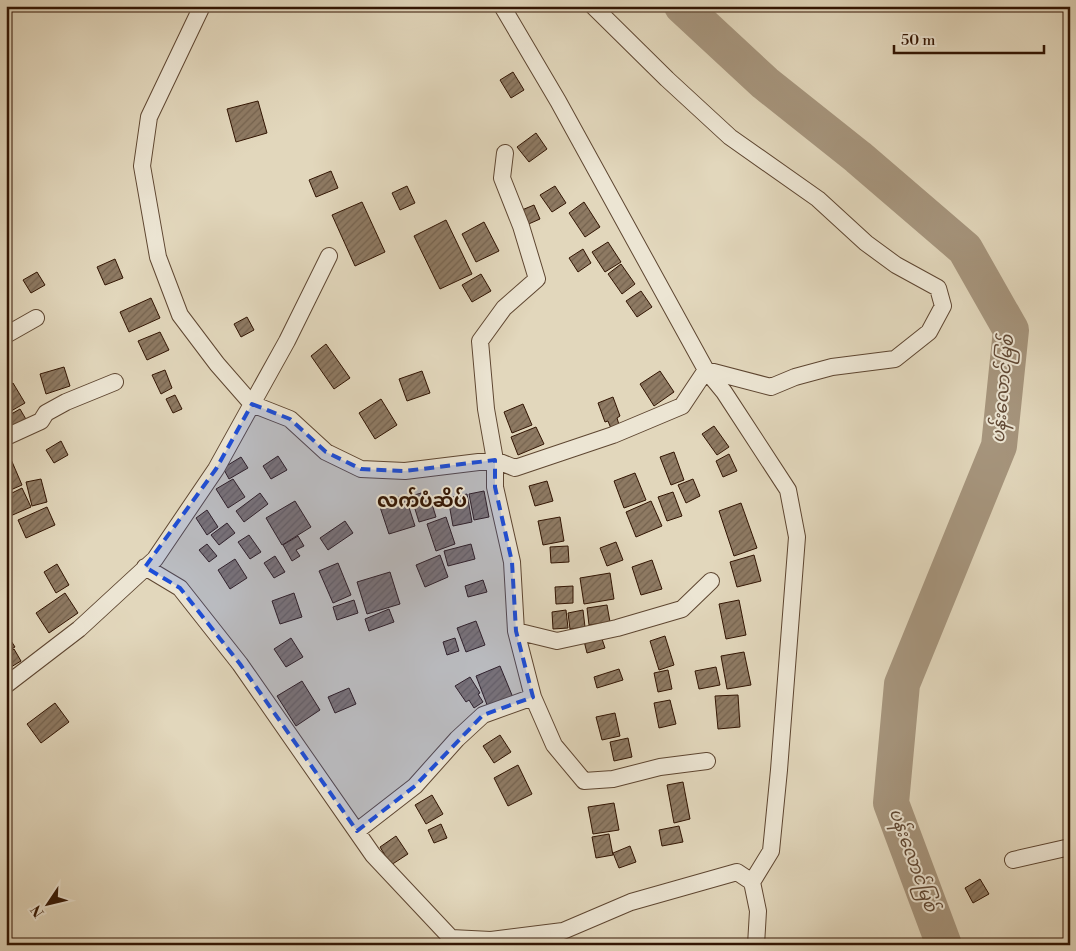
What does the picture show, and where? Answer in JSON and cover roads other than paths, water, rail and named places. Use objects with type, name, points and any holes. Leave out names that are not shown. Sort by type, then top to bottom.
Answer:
[{"type":"street","points":[[202,6],[149,117],[142,166],[158,258],[180,315],[216,364],[252,404],[290,419],[326,452],[362,469],[405,471],[495,460],[515,468],[613,435],[682,406],[706,370]]},
{"type":"street","points":[[502,6],[558,101],[706,370],[724,392],[788,490],[797,537],[771,851],[752,882],[758,911],[756,945]]},
{"type":"street","points":[[593,6],[667,79],[730,137],[818,199],[874,249],[896,265],[938,288],[943,306],[929,332],[895,359],[832,367],[771,387],[706,370]]},
{"type":"street","points":[[505,154],[502,178],[521,226],[537,279],[504,308],[480,341],[486,409],[495,460],[495,487],[512,562],[516,631],[533,697],[554,745],[584,781],[613,779],[660,767],[707,761]]},
{"type":"street","points":[[6,685],[79,628],[155,559],[216,470],[287,341],[329,256]]},
{"type":"street","points":[[6,335],[36,318]]},
{"type":"street","points":[[6,437],[41,421],[46,413],[66,402],[115,382]]},
{"type":"street","points":[[145,568],[180,588],[240,664],[373,854],[451,938],[491,940],[564,931],[631,902],[737,872],[752,882]]},
{"type":"street","points":[[516,631],[557,641],[617,628],[682,609],[711,581]]},
{"type":"street","points":[[357,831],[415,786],[457,738],[483,715],[533,697]]},
{"type":"street","points":[[1013,860],[1070,847]]},
{"type":"waterway","name":"ပန်းလောင်မြစ်","points":[[682,6],[765,83],[858,157],[965,249],[1011,330],[999,446],[902,684],[891,803],[944,945]]},
{"type":"district","name":"လက်ပံဆိပ်","points":[[422,501]]}]
